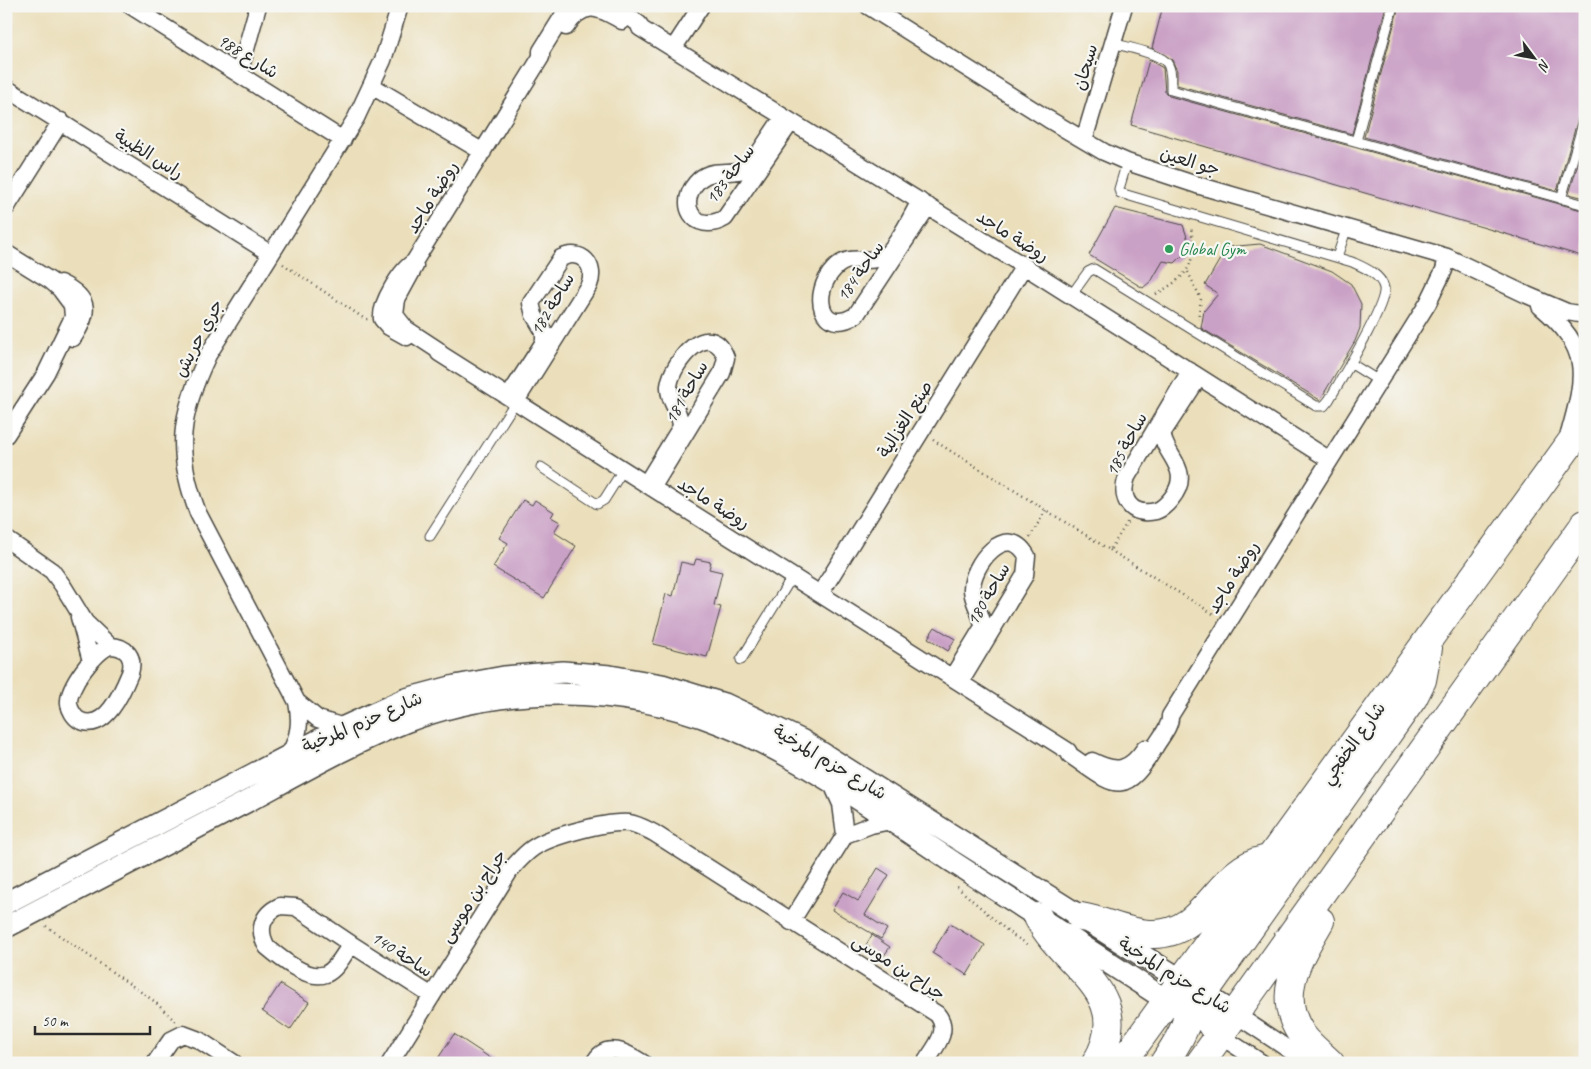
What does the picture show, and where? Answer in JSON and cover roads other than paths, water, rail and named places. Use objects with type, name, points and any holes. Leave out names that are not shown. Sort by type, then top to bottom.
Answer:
[{"type":"highway","name":"شارع الخفجي","points":[[1193,986],[1269,859],[1585,423]]},
{"type":"highway","points":[[1200,1063],[1325,885],[1585,524]]},
{"type":"highway","points":[[1122,1063],[1188,997],[1193,986],[1413,698],[1425,666],[1429,639]]},
{"type":"highway","points":[[1081,917],[1140,933],[1168,933],[1198,917],[1226,883],[1241,869],[1269,859]]},
{"type":"highway","points":[[1325,885],[1323,912],[1297,960],[1289,992],[1293,1017],[1303,1037],[1330,1063]]},
{"type":"highway","points":[[1038,917],[1053,940],[1093,981],[1107,1008],[1105,1042],[1096,1063]]},
{"type":"highway","points":[[1193,986],[1202,1001],[1205,1014],[1219,1035]]},
{"type":"highway","points":[[1164,1063],[1178,1043],[1178,1008]]},
{"type":"street","name":"شارع 988","points":[[131,6],[343,140]]},
{"type":"street","points":[[238,74],[258,6]]},
{"type":"street","name":"جري حريش","points":[[290,753],[300,727],[297,702],[198,513],[187,486],[183,454],[185,413],[194,384],[208,355],[343,140],[372,86],[400,6]]},
{"type":"street","name":"روضة ماجد","points":[[542,57],[541,51],[569,6]]},
{"type":"street","name":"روضة ماجد","points":[[614,6],[640,25],[640,28]]},
{"type":"street","points":[[673,49],[701,6]]},
{"type":"street","name":"جو العين","points":[[868,6],[1084,140],[1127,162],[1198,185],[1447,256],[1526,295],[1567,312],[1585,315]]},
{"type":"street","name":"سيحان","points":[[1084,140],[1124,6]]},
{"type":"street","name":"روضة ماجد","points":[[1330,460],[1070,297],[1024,266],[640,28],[636,28],[601,10],[583,9],[570,20],[547,56],[542,57],[414,262],[407,268],[384,302],[382,319],[396,331],[513,398],[623,470],[957,679],[1068,751],[1114,769],[1128,766],[1139,756],[1165,719],[1170,716],[1227,623],[1330,460],[1428,303],[1444,270],[1447,256]]},
{"type":"street","name":"روضة ماجد","points":[[372,86],[483,152]]},
{"type":"street","name":"راس الظبية","points":[[6,88],[270,254]]},
{"type":"street","name":"ساحة 183","points":[[787,120],[741,197],[725,218],[717,223],[708,224],[699,221],[691,215],[687,206],[689,195],[699,180],[714,173],[740,172],[749,168],[787,120]]},
{"type":"street","points":[[6,208],[61,121]]},
{"type":"street","points":[[726,172],[736,183],[741,197]]},
{"type":"street","name":"ساحة 184","points":[[924,204],[863,307],[847,320],[839,321],[828,317],[822,310],[819,298],[827,277],[842,262],[850,259],[882,257],[887,254],[924,204]]},
{"type":"street","points":[[6,254],[51,281],[69,300],[72,318],[46,373],[6,435]]},
{"type":"street","name":"ساحة 182","points":[[574,255],[581,256],[590,266],[591,278],[567,321],[513,398],[544,342],[545,336],[531,309],[532,298],[562,258],[574,255]]},
{"type":"street","points":[[863,259],[870,265],[880,281]]},
{"type":"street","name":"روضة ماجد","points":[[414,262],[415,266],[397,299],[395,315],[406,329],[438,350],[439,354]]},
{"type":"street","name":"صنع الغزالية","points":[[820,594],[1024,266]]},
{"type":"street","name":"جو العين","points":[[1526,295],[1560,322],[1572,336],[1578,350],[1582,390],[1565,451]]},
{"type":"street","points":[[540,325],[554,326],[567,321]]},
{"type":"street","name":"ساحة 181","points":[[703,341],[718,345],[726,358],[722,373],[704,404],[649,486],[681,427],[677,410],[669,391],[672,375],[690,348],[703,341]]},
{"type":"street","name":"ساحة 185","points":[[1194,374],[1163,432],[1164,442],[1178,468],[1179,478],[1174,496],[1166,505],[1156,511],[1144,512],[1135,509],[1125,499],[1123,492],[1127,477],[1143,449],[1194,374]]},
{"type":"street","points":[[677,410],[691,409],[704,404]]},
{"type":"street","points":[[1143,449],[1156,448],[1170,452]]},
{"type":"street","points":[[6,539],[52,572],[92,630],[110,646]]},
{"type":"street","name":"ساحة 180","points":[[1008,542],[1023,550],[1027,564],[1025,575],[957,679],[981,632],[982,621],[974,598],[973,583],[989,554],[996,546],[1008,542]]},
{"type":"street","points":[[978,608],[993,608],[1007,604]]},
{"type":"street","points":[[78,612],[91,661]]},
{"type":"street","points":[[110,646],[123,648],[128,653],[132,666],[117,698],[104,717],[96,722],[79,720],[69,706],[69,697],[91,661],[104,648],[110,646]]},
{"type":"street","name":"شارع حزم المرخية","points":[[6,903],[290,753],[406,699],[455,686],[504,677],[563,672],[610,676],[662,685],[727,705],[801,740],[1193,986],[1309,1063]]},
{"type":"street","name":"شارع حزم المرخية","points":[[6,927],[345,749],[407,722],[466,704],[538,693],[608,698],[661,706],[721,724],[790,758],[891,821],[1262,1063]]},
{"type":"street","name":"جري حريش","points":[[297,702],[318,718],[344,727]]},
{"type":"street","points":[[832,784],[841,804],[845,835]]},
{"type":"street","points":[[791,922],[845,835],[871,825],[891,821]]},
{"type":"street","name":"جراح بن موسى","points":[[390,1063],[511,870],[523,855],[533,847],[558,836],[606,825],[630,823],[654,833],[937,1014],[943,1021],[944,1028],[941,1037],[925,1063]]},
{"type":"street","name":"ساحة 140","points":[[351,944],[334,968],[327,974],[309,973],[267,947],[263,940],[262,923],[272,910],[280,906],[296,907],[432,996]]},
{"type":"street","points":[[155,1063],[171,1040],[183,1034],[198,1040],[234,1063]]},
{"type":"street","points":[[594,1063],[604,1051],[614,1050],[625,1052],[643,1063]]},
{"type":"lane","points":[[1356,141],[1393,6]]},
{"type":"lane","points":[[1113,43],[1167,62],[1170,72],[1171,90],[1585,205]]},
{"type":"lane","points":[[1561,199],[1585,117]]},
{"type":"lane","points":[[1070,297],[1088,272],[1094,269],[1316,406],[1324,406],[1329,400],[1381,306],[1384,289],[1377,276],[1364,267],[1337,257],[1120,194],[1119,189],[1127,162]]},
{"type":"lane","points":[[1337,257],[1347,227]]},
{"type":"lane","points":[[1350,363],[1379,381]]},
{"type":"lane","points":[[430,536],[513,398]]},
{"type":"lane","points":[[541,467],[598,504],[602,502],[623,470]]},
{"type":"lane","points":[[741,660],[792,577]]},
{"type":"place","name":"Global Gym","points":[[1169,249]]}]
